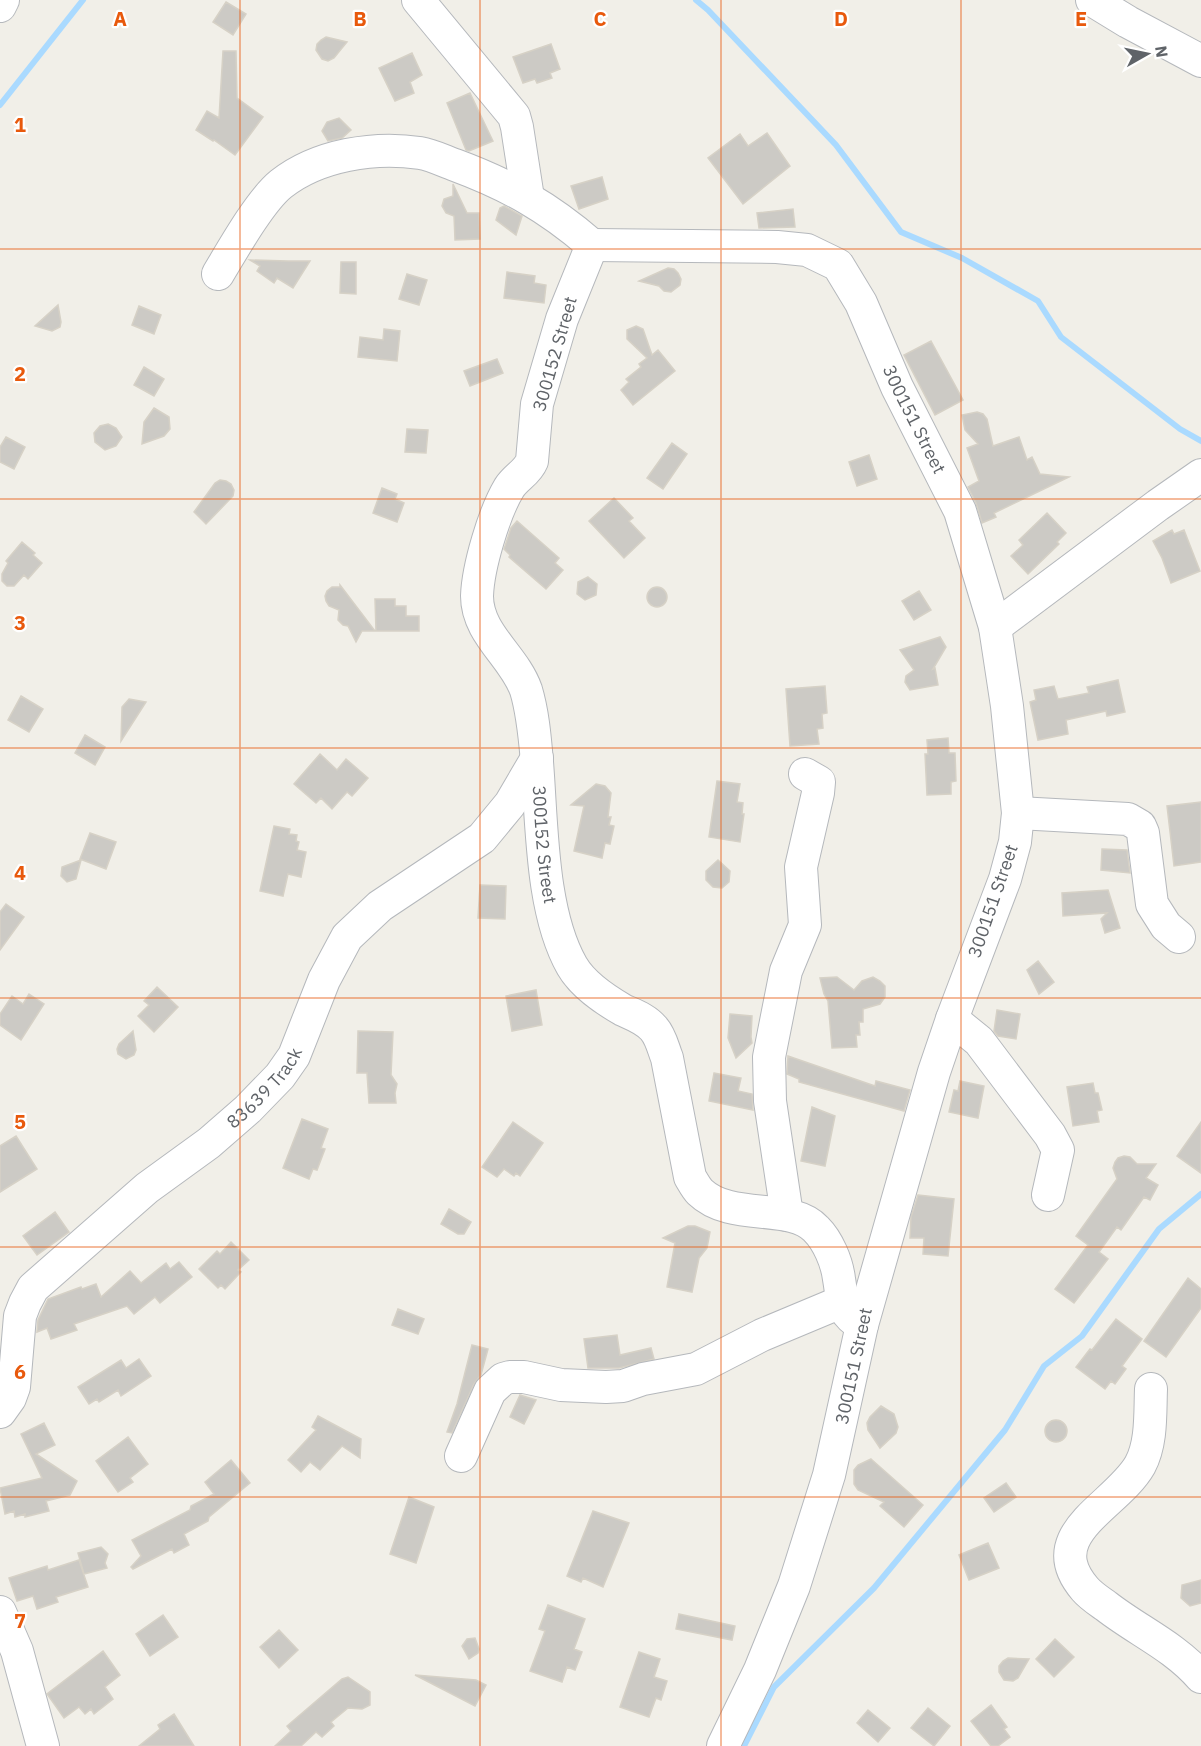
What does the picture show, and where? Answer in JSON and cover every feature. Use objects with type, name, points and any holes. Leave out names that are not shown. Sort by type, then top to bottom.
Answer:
[{"type":"street","points":[[0,6],[3,0]]},
{"type":"street","points":[[418,0],[514,116],[528,198]]},
{"type":"street","points":[[1092,0],[1201,61]]},
{"type":"street","points":[[218,274],[257,214],[279,186],[303,170],[329,160],[392,150],[423,153],[473,172],[528,198],[567,224],[592,245]]},
{"type":"street","name":"300151 Street","points":[[592,245],[777,247],[807,250],[838,265],[861,303],[897,387],[960,511],[995,627],[1007,706],[1018,813],[1015,842],[1005,879],[951,1018],[933,1072],[862,1325],[829,1475],[794,1586],[760,1670],[723,1746]]},
{"type":"street","name":"300152 Street","points":[[592,245],[562,319],[537,404],[532,461],[525,473],[513,482],[507,491],[490,532],[478,581],[479,613],[483,625],[518,671],[526,691],[537,758],[545,868],[555,922],[571,965],[582,980],[654,1029],[661,1041],[667,1058],[690,1177],[700,1192],[714,1201],[749,1212],[798,1217],[816,1228],[832,1255],[839,1277],[841,1302]]},
{"type":"street","points":[[995,627],[1201,475]]},
{"type":"street","name":"83639 Track","points":[[0,1412],[10,1398],[14,1387],[20,1316],[33,1288],[147,1188],[209,1143],[280,1076],[294,1056],[324,980],[347,937],[380,906],[482,838],[510,804],[537,758]]},
{"type":"street","points":[[788,1215],[770,1101],[769,1057],[786,971],[805,925],[801,867],[819,782],[805,774]]},
{"type":"street","points":[[1018,813],[1128,819],[1136,822],[1143,833],[1152,904],[1167,926],[1179,937]]},
{"type":"street","points":[[951,1018],[979,1041],[1050,1135],[1058,1150],[1048,1195]]},
{"type":"street","points":[[461,1456],[490,1391],[503,1379],[524,1377],[561,1385],[623,1386],[643,1379],[696,1369],[762,1335],[841,1302],[848,1315],[862,1325]]},
{"type":"street","points":[[1150,1389],[1146,1447],[1140,1465],[1125,1484],[1085,1522],[1072,1540],[1071,1565],[1075,1576],[1088,1592],[1127,1623],[1155,1638],[1181,1656],[1201,1677]]},
{"type":"street","points":[[0,1612],[17,1651],[43,1746]]},
{"type":"building","points":[[226,2],[246,14],[233,35],[213,22]]},
{"type":"building","points":[[326,37],[347,42],[334,58],[328,61],[322,59],[316,50],[317,44]]},
{"type":"building","points":[[551,44],[560,69],[550,73],[552,78],[537,83],[535,79],[523,83],[513,57]]},
{"type":"building","points":[[223,51],[236,51],[237,98],[263,117],[235,155],[196,130],[207,111],[219,118]]},
{"type":"building","points":[[412,53],[422,75],[410,82],[414,93],[395,101],[379,68]]},
{"type":"building","points":[[470,93],[493,141],[469,151],[466,150],[447,103]]},
{"type":"building","points":[[339,118],[351,130],[342,138],[328,141],[322,131],[327,122]]},
{"type":"building","points":[[767,133],[790,166],[743,204],[708,158],[740,134],[748,146]]},
{"type":"building","points":[[602,177],[608,199],[579,209],[571,186]]},
{"type":"building","points":[[453,184],[467,213],[479,213],[480,239],[455,240],[454,216],[446,213],[442,206],[444,199],[453,196]]},
{"type":"building","points":[[504,206],[522,216],[516,235],[496,220],[500,208]]},
{"type":"building","points":[[793,209],[795,227],[759,228],[757,213]]},
{"type":"building","points":[[250,260],[310,261],[293,288],[277,278],[274,283],[257,271],[260,266]]},
{"type":"building","points":[[341,262],[356,262],[356,294],[340,293]]},
{"type":"building","points":[[668,268],[674,269],[681,279],[680,285],[671,292],[639,281]]},
{"type":"building","points":[[507,272],[535,276],[534,283],[546,285],[544,303],[504,298]]},
{"type":"building","points":[[407,274],[427,280],[419,305],[399,299]]},
{"type":"building","points":[[58,305],[60,327],[52,331],[35,326]]},
{"type":"building","points":[[139,306],[161,315],[154,334],[132,325]]},
{"type":"building","points":[[636,326],[643,329],[652,355],[658,350],[675,371],[633,405],[621,390],[629,382],[626,379],[641,367],[639,364],[647,358],[627,339],[627,330]]},
{"type":"building","points":[[384,329],[400,331],[397,361],[358,357],[360,337],[383,340]]},
{"type":"building","points":[[931,341],[963,400],[935,415],[904,355]]},
{"type":"building","points":[[497,359],[503,373],[470,386],[464,371]]},
{"type":"building","points":[[144,367],[164,379],[154,396],[134,385]]},
{"type":"building","points":[[154,408],[169,417],[170,429],[164,436],[142,444],[144,422]]},
{"type":"building","points":[[977,412],[983,414],[987,419],[993,446],[1019,437],[1027,460],[1032,457],[1040,474],[1069,477],[994,513],[996,517],[982,523],[968,487],[979,481],[967,448],[978,444],[965,430],[962,415]]},
{"type":"building","points":[[108,424],[116,428],[122,437],[116,446],[105,450],[95,442],[94,433],[100,426]]},
{"type":"building","points":[[407,429],[428,430],[426,453],[405,452]]},
{"type":"building","points":[[6,437],[25,447],[14,469],[0,462],[0,447]]},
{"type":"building","points":[[672,443],[687,454],[663,489],[647,478]]},
{"type":"building","points":[[869,455],[877,479],[857,486],[849,462]]},
{"type":"building","points":[[220,480],[231,484],[234,490],[233,496],[206,524],[194,512],[215,483]]},
{"type":"building","points":[[382,488],[397,494],[395,499],[404,503],[397,522],[373,513]]},
{"type":"building","points":[[614,498],[633,518],[629,521],[645,538],[624,558],[589,521]]},
{"type":"building","points":[[1047,513],[1066,533],[1057,542],[1059,544],[1028,574],[1011,556],[1023,545],[1019,540]]},
{"type":"building","points":[[517,521],[559,558],[555,563],[563,570],[546,589],[509,557],[510,555],[504,549],[511,528]]},
{"type":"building","points":[[1172,530],[1174,534],[1184,530],[1200,571],[1171,583],[1153,541]]},
{"type":"building","points":[[22,542],[35,553],[33,555],[42,563],[28,579],[24,575],[14,586],[7,586],[2,581],[2,574],[8,563],[6,561]]},
{"type":"building","points":[[588,577],[597,584],[596,595],[585,600],[577,594],[578,582]]},
{"type":"building","points":[[340,585],[375,631],[362,631],[356,642],[348,626],[338,620],[339,610],[329,606],[326,601],[327,591],[332,587],[340,587]]},
{"type":"building","points":[[657,587],[664,590],[667,597],[664,604],[657,607],[650,604],[647,597],[650,590]]},
{"type":"building","points":[[919,591],[931,610],[914,620],[902,601]]},
{"type":"building","points":[[375,599],[395,599],[395,606],[406,606],[406,616],[419,616],[419,631],[376,631]]},
{"type":"building","points":[[940,637],[946,647],[933,669],[935,668],[938,685],[910,690],[905,682],[906,676],[914,670],[900,650]]},
{"type":"building","points":[[1118,680],[1125,712],[1107,716],[1106,711],[1066,720],[1068,734],[1038,740],[1030,702],[1036,700],[1034,690],[1054,686],[1058,699],[1089,693],[1087,687]]},
{"type":"building","points":[[825,686],[827,713],[822,714],[823,728],[817,729],[819,744],[790,746],[786,689]]},
{"type":"building","points":[[21,696],[43,709],[29,732],[8,720]]},
{"type":"building","points":[[129,699],[146,702],[121,741],[122,707]]},
{"type":"building","points":[[85,735],[105,747],[95,765],[75,753]]},
{"type":"building","points":[[948,738],[949,753],[955,753],[956,781],[951,782],[951,794],[927,795],[925,754],[928,754],[927,740]]},
{"type":"building","points":[[320,754],[337,770],[346,759],[368,778],[352,796],[347,792],[332,809],[321,798],[316,803],[294,784]]},
{"type":"building","points":[[717,781],[740,784],[737,802],[743,803],[742,814],[744,814],[740,842],[709,837]]},
{"type":"building","points":[[596,784],[605,786],[611,793],[608,817],[611,817],[609,825],[614,826],[610,844],[605,843],[602,858],[574,851],[584,806],[571,805]]},
{"type":"building","points":[[1201,802],[1201,862],[1174,866],[1167,806]]},
{"type":"building","points":[[274,826],[290,829],[289,834],[297,835],[296,841],[299,842],[297,850],[306,852],[301,877],[288,874],[283,896],[260,891]]},
{"type":"building","points":[[90,833],[116,842],[106,869],[80,859]]},
{"type":"building","points":[[1102,849],[1127,850],[1130,873],[1101,870]]},
{"type":"building","points":[[81,860],[76,879],[67,882],[61,876],[62,867]]},
{"type":"building","points":[[718,860],[730,871],[729,882],[722,888],[713,887],[706,880],[706,871]]},
{"type":"building","points":[[480,885],[506,886],[505,919],[478,918]]},
{"type":"building","points":[[1108,890],[1120,928],[1105,933],[1101,919],[1107,913],[1063,916],[1062,893]]},
{"type":"building","points":[[6,904],[24,917],[0,950],[0,912]]},
{"type":"building","points":[[1038,961],[1054,982],[1039,994],[1027,970]]},
{"type":"building","points":[[837,977],[854,990],[862,981],[873,977],[885,986],[885,997],[880,1004],[863,1009],[863,1022],[859,1022],[860,1035],[856,1035],[857,1047],[832,1048],[828,1001],[820,978]]},
{"type":"building","points":[[157,987],[178,1007],[154,1032],[138,1016],[149,1005],[144,1001]]},
{"type":"building","points":[[536,990],[542,1025],[512,1031],[506,996]]},
{"type":"building","points":[[29,994],[44,1004],[21,1040],[0,1025],[0,1014],[12,996],[23,1004]]},
{"type":"building","points":[[997,1010],[1020,1014],[1016,1039],[998,1036],[994,1031]]},
{"type":"building","points":[[730,1014],[752,1016],[752,1043],[736,1058],[728,1038]]},
{"type":"building","points":[[133,1031],[136,1050],[134,1055],[126,1059],[118,1054],[117,1049],[119,1044]]},
{"type":"building","points":[[358,1031],[393,1032],[391,1075],[397,1084],[396,1103],[369,1103],[367,1073],[357,1073]]},
{"type":"building","points":[[788,1056],[875,1086],[876,1081],[910,1090],[904,1111],[799,1082],[799,1079],[787,1074]]},
{"type":"building","points":[[714,1073],[741,1078],[738,1091],[752,1094],[753,1110],[709,1101]]},
{"type":"building","points":[[960,1081],[984,1086],[978,1118],[949,1112],[954,1090],[958,1091]]},
{"type":"building","points":[[1093,1083],[1102,1110],[1097,1111],[1099,1122],[1073,1126],[1067,1087]]},
{"type":"building","points":[[812,1107],[835,1116],[825,1166],[801,1161]]},
{"type":"building","points":[[302,1119],[328,1129],[321,1148],[325,1149],[317,1170],[313,1169],[309,1179],[283,1168]]},
{"type":"building","points":[[513,1122],[543,1143],[520,1176],[516,1173],[514,1176],[504,1169],[497,1177],[482,1167]]},
{"type":"building","points":[[1201,1122],[1201,1173],[1177,1156]]},
{"type":"building","points":[[16,1136],[37,1169],[0,1192],[0,1146]]},
{"type":"building","points":[[1130,1157],[1137,1164],[1156,1164],[1146,1178],[1158,1185],[1150,1200],[1144,1197],[1121,1230],[1117,1227],[1099,1252],[1108,1259],[1074,1303],[1055,1289],[1088,1245],[1076,1236],[1117,1179],[1113,1168],[1118,1158]]},
{"type":"building","points":[[918,1195],[954,1199],[948,1256],[923,1254],[924,1238],[910,1238],[911,1217]]},
{"type":"building","points":[[449,1209],[471,1222],[464,1234],[458,1234],[441,1224]]},
{"type":"building","points":[[55,1212],[69,1232],[37,1255],[23,1236]]},
{"type":"building","points":[[688,1226],[695,1226],[710,1232],[707,1248],[699,1258],[692,1292],[667,1287],[675,1243],[663,1238]]},
{"type":"building","points":[[231,1242],[249,1260],[238,1270],[241,1272],[225,1289],[221,1285],[218,1288],[199,1269],[217,1251],[220,1254]]},
{"type":"building","points":[[179,1262],[192,1277],[160,1303],[155,1297],[134,1314],[127,1306],[74,1324],[77,1330],[51,1339],[47,1328],[37,1332],[38,1320],[48,1299],[96,1284],[101,1297],[130,1271],[141,1283],[166,1263],[170,1269]]},
{"type":"building","points":[[1188,1278],[1201,1289],[1201,1308],[1166,1357],[1144,1341]]},
{"type":"building","points":[[398,1309],[424,1319],[418,1334],[392,1325]]},
{"type":"building","points":[[1116,1319],[1142,1339],[1122,1366],[1126,1369],[1115,1384],[1111,1381],[1105,1389],[1076,1367]]},
{"type":"building","points":[[617,1335],[620,1355],[651,1348],[654,1359],[619,1368],[588,1368],[584,1339]]},
{"type":"building","points":[[472,1345],[488,1349],[481,1375],[474,1384],[452,1433],[447,1432],[457,1404]]},
{"type":"building","points":[[139,1359],[151,1376],[121,1396],[118,1390],[99,1402],[97,1399],[89,1404],[78,1387],[121,1360],[126,1368]]},
{"type":"building","points":[[520,1395],[536,1400],[524,1424],[510,1417]]},
{"type":"building","points":[[881,1406],[894,1414],[898,1427],[896,1433],[880,1448],[868,1430],[867,1423]]},
{"type":"building","points":[[318,1416],[361,1439],[360,1458],[342,1446],[320,1470],[310,1462],[301,1472],[288,1460],[316,1430],[312,1427]]},
{"type":"building","points":[[1056,1420],[1064,1423],[1067,1431],[1064,1439],[1056,1442],[1048,1439],[1045,1431],[1048,1423]]},
{"type":"building","points":[[44,1423],[55,1445],[36,1454],[77,1481],[70,1495],[46,1501],[49,1511],[25,1517],[25,1514],[15,1517],[14,1511],[5,1514],[0,1488],[42,1478],[21,1434]]},
{"type":"building","points":[[128,1437],[148,1464],[130,1478],[133,1482],[118,1492],[96,1461]]},
{"type":"building","points":[[871,1459],[923,1505],[904,1527],[880,1506],[884,1502],[858,1490],[854,1484],[854,1470],[858,1465]]},
{"type":"building","points":[[231,1460],[250,1483],[209,1517],[208,1521],[184,1534],[189,1545],[174,1553],[172,1549],[133,1569],[131,1567],[141,1556],[132,1540],[190,1510],[191,1506],[214,1494],[205,1482]]},
{"type":"building","points":[[1006,1483],[1016,1497],[994,1512],[984,1498]]},
{"type":"building","points":[[409,1497],[434,1507],[416,1563],[390,1554]]},
{"type":"building","points":[[593,1511],[629,1523],[603,1587],[583,1578],[581,1582],[567,1576]]},
{"type":"building","points":[[988,1543],[999,1568],[969,1580],[959,1555]]},
{"type":"building","points":[[101,1547],[108,1554],[105,1563],[107,1568],[84,1574],[78,1553]]},
{"type":"building","points":[[79,1560],[88,1587],[56,1597],[58,1602],[37,1609],[33,1596],[17,1601],[9,1578],[47,1566],[48,1570]]},
{"type":"building","points":[[1201,1580],[1201,1603],[1190,1606],[1181,1598],[1182,1585]]},
{"type":"building","points":[[548,1605],[585,1619],[574,1649],[582,1652],[575,1670],[567,1667],[562,1682],[530,1671],[545,1631],[539,1629]]},
{"type":"building","points":[[679,1614],[735,1626],[732,1640],[676,1629]]},
{"type":"building","points":[[163,1615],[178,1637],[150,1656],[136,1634]]},
{"type":"building","points":[[279,1630],[298,1650],[279,1668],[260,1647]]},
{"type":"building","points":[[475,1638],[478,1653],[469,1659],[462,1646],[467,1639]]},
{"type":"building","points":[[1055,1639],[1074,1657],[1054,1677],[1036,1659]]},
{"type":"building","points":[[103,1651],[120,1675],[105,1687],[113,1699],[94,1714],[91,1709],[85,1714],[79,1707],[64,1718],[47,1694]]},
{"type":"building","points":[[639,1652],[660,1659],[654,1677],[667,1681],[661,1700],[656,1698],[649,1717],[620,1707]]},
{"type":"building","points":[[1008,1658],[1029,1659],[1018,1678],[1013,1681],[1004,1680],[999,1672],[999,1666]]},
{"type":"building","points":[[415,1675],[476,1680],[486,1685],[475,1706]]},
{"type":"building","points":[[348,1677],[370,1692],[370,1705],[362,1709],[348,1708],[331,1722],[334,1726],[322,1737],[316,1732],[301,1746],[275,1746],[291,1731],[287,1726],[342,1679]]},
{"type":"building","points":[[991,1705],[1007,1727],[1004,1729],[1010,1737],[998,1746],[991,1746],[971,1721]]},
{"type":"building","points":[[928,1708],[950,1726],[934,1746],[911,1728]]},
{"type":"building","points":[[868,1710],[890,1728],[878,1742],[857,1723]]},
{"type":"building","points":[[174,1714],[194,1746],[139,1746],[160,1729],[158,1725]]},
{"type":"waterway","points":[[0,105],[83,0]]},
{"type":"waterway","points":[[696,0],[836,145],[901,232],[962,258],[1038,301],[1061,337],[1180,429],[1201,441]]},
{"type":"waterway","points":[[744,1746],[774,1687],[874,1588],[1005,1430],[1044,1366],[1082,1336],[1159,1229],[1201,1194]]}]
